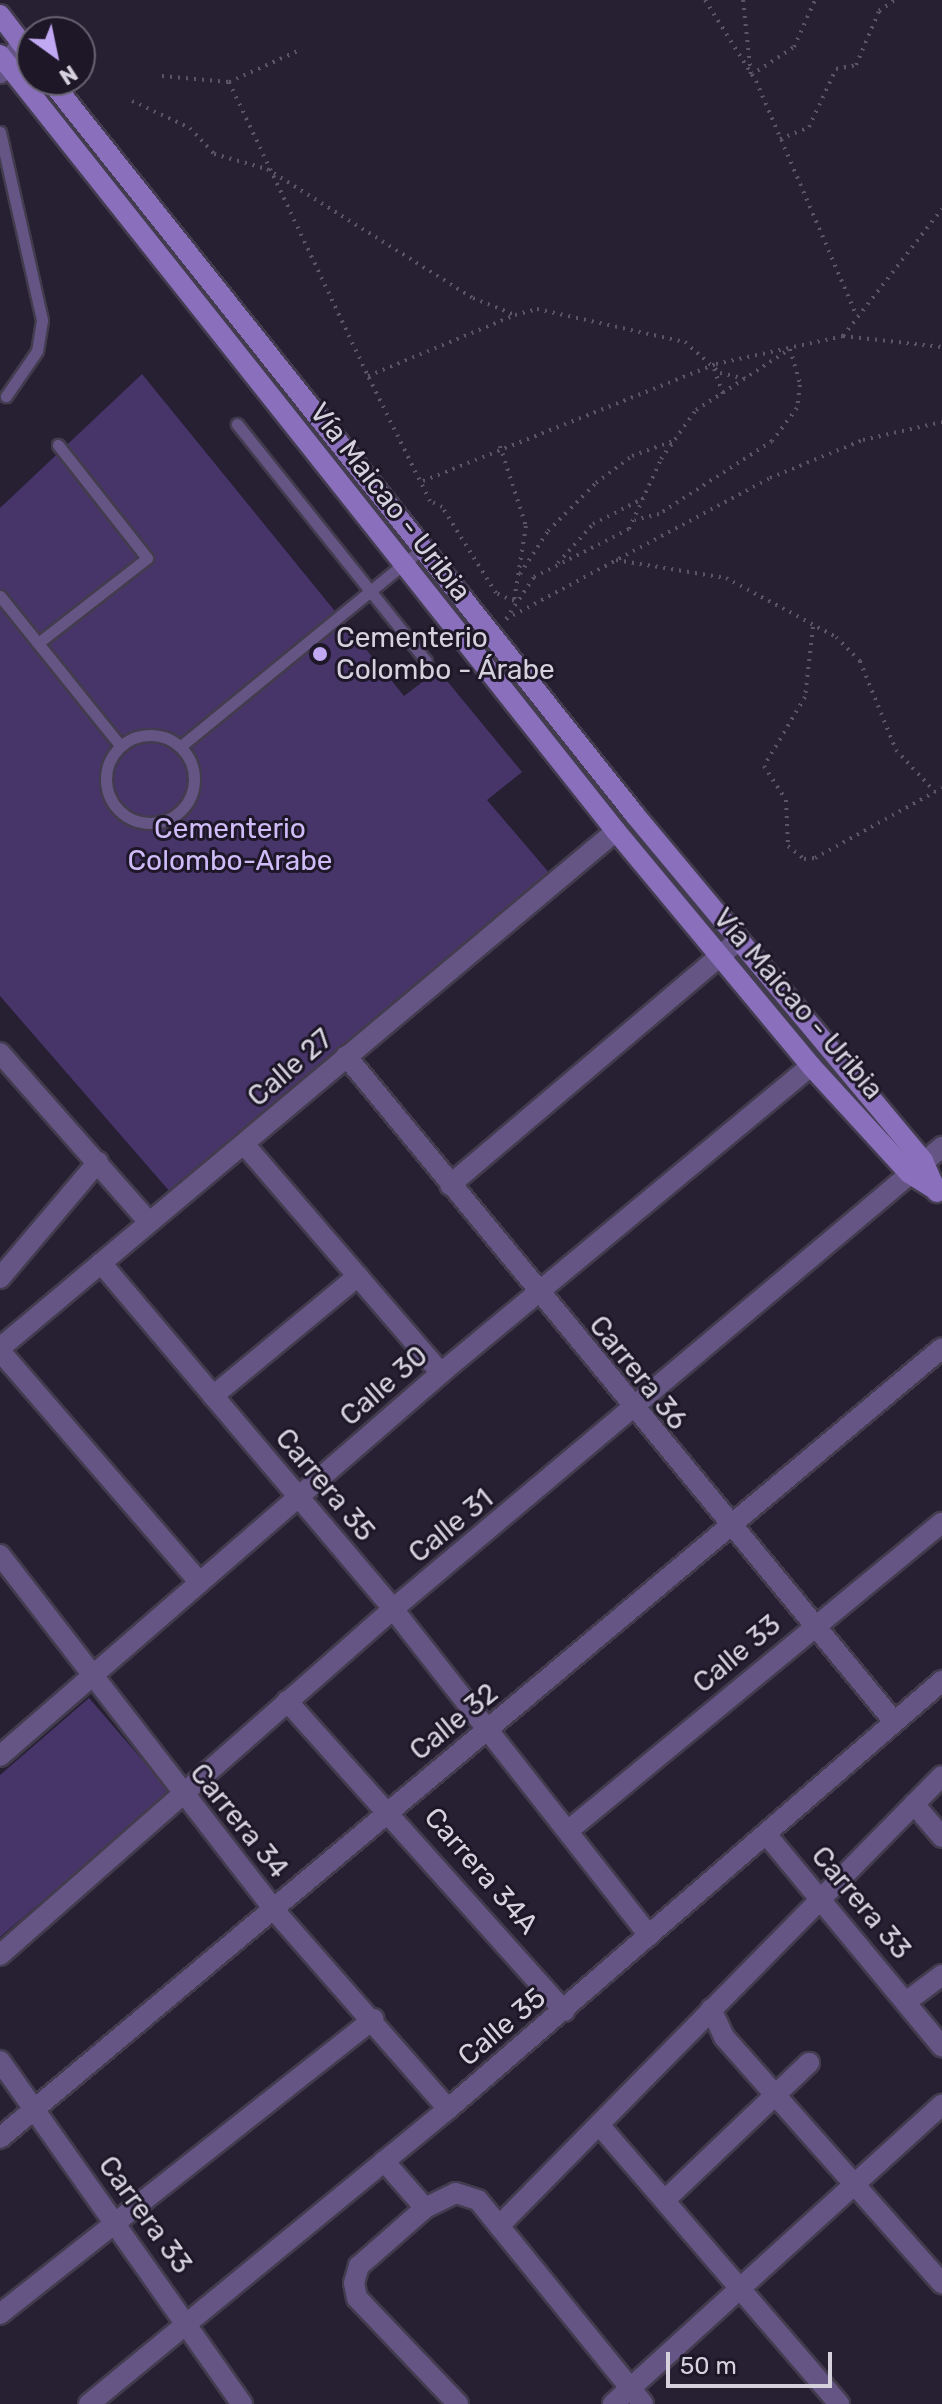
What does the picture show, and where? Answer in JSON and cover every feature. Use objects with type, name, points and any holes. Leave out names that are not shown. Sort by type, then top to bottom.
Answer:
[{"type":"street","points":[[0,15],[16,36]]},
{"type":"street","name":"Vía Maicao - Uribia","points":[[2,64],[616,831],[811,1066],[916,1167]]},
{"type":"street","name":"Vía Maicao - Uribia","points":[[63,96],[939,1194]]},
{"type":"street","name":"Calle 27","points":[[0,1349],[616,831]]},
{"type":"street","points":[[450,1185],[738,941]]},
{"type":"street","points":[[0,1054],[149,1222]]},
{"type":"street","name":"Carrera 36","points":[[346,1056],[633,1414],[892,1719]]},
{"type":"street","name":"Calle 30","points":[[0,1756],[441,1373],[811,1066]]},
{"type":"street","points":[[244,1144],[441,1373]]},
{"type":"street","name":"Calle 31","points":[[0,1955],[393,1609],[633,1414],[942,1147]]},
{"type":"street","points":[[0,1278],[98,1162]]},
{"type":"street","name":"Carrera 35","points":[[101,1263],[393,1609],[649,1936]]},
{"type":"street","points":[[213,1396],[358,1276]]},
{"type":"street","name":"Calle 32","points":[[0,2138],[274,1910],[389,1809],[488,1733],[727,1527],[942,1348]]},
{"type":"street","points":[[0,1349],[200,1583]]},
{"type":"street","name":"Calle 33","points":[[569,1830],[813,1626],[942,1523]]},
{"type":"street","name":"Carrera 34","points":[[2,1561],[274,1910],[373,2019],[448,2109]]},
{"type":"street","name":"Calle 35","points":[[89,2404],[190,2324],[564,2011],[892,1719],[942,1681]]},
{"type":"street","name":"Carrera 34A","points":[[287,1701],[389,1809],[564,2011]]},
{"type":"street","points":[[499,2226],[601,2127],[711,2009],[942,1776]]},
{"type":"street","points":[[914,1804],[942,1837]]},
{"type":"street","name":"Carrera 33","points":[[766,1834],[821,1896],[942,2047]]},
{"type":"street","points":[[906,2002],[942,1975]]},
{"type":"street","points":[[711,2009],[724,2037],[942,2283]]},
{"type":"street","points":[[0,2314],[114,2219],[373,2019]]},
{"type":"street","name":"Carrera 33","points":[[0,2061],[190,2324],[242,2404]]},
{"type":"street","points":[[665,2200],[809,2063]]},
{"type":"street","points":[[613,2404],[637,2397],[942,2105]]},
{"type":"street","points":[[601,2127],[746,2290],[839,2404]]},
{"type":"street","points":[[384,2161],[425,2208]]},
{"type":"street","points":[[458,2404],[357,2298],[354,2283],[359,2266],[425,2208],[456,2193],[478,2200],[637,2397]]},
{"type":"lane","points":[[0,132],[42,320],[37,351],[6,396]]},
{"type":"lane","points":[[237,424],[426,661]]},
{"type":"lane","points":[[38,643],[147,558],[58,445]]},
{"type":"lane","points":[[181,746],[422,549]]},
{"type":"lane","points":[[0,596],[120,745]]},
{"type":"lane","points":[[141,734],[181,746],[193,764],[187,805],[149,824],[128,819],[105,784],[120,745],[141,734]]},
{"type":"path","points":[[705,0],[751,75],[855,312]]},
{"type":"path","points":[[743,0],[751,75]]},
{"type":"path","points":[[751,75],[794,47],[815,0]]},
{"type":"path","points":[[779,140],[809,127],[836,69],[856,65],[879,11],[895,0]]},
{"type":"path","points":[[162,76],[229,82],[302,49]]},
{"type":"path","points":[[229,82],[267,169],[423,481],[496,593],[514,601]]},
{"type":"path","points":[[132,101],[190,128],[214,154],[267,169],[433,279],[515,315]]},
{"type":"path","points":[[843,336],[855,312],[942,209]]},
{"type":"path","points":[[368,376],[515,315],[537,309],[623,324],[685,342],[712,366],[747,379]]},
{"type":"path","points":[[423,481],[500,446],[712,366],[843,336],[942,347]]},
{"type":"path","points":[[635,520],[676,440],[696,410],[724,397],[790,349]]},
{"type":"path","points":[[557,565],[589,553],[635,520],[659,514],[772,441],[797,408],[800,385],[790,349]]},
{"type":"path","points":[[712,366],[724,397]]},
{"type":"path","points":[[487,630],[784,473],[863,440],[942,422]]},
{"type":"path","points":[[518,576],[548,531],[596,483],[632,456],[676,440]]},
{"type":"path","points":[[500,446],[523,499],[518,576],[514,601],[506,619]]},
{"type":"path","points":[[514,601],[557,565],[593,524],[644,498]]},
{"type":"path","points":[[615,560],[726,578],[813,627],[860,661],[896,750],[935,792]]},
{"type":"path","points":[[813,627],[814,665],[805,697],[764,766],[786,800],[788,846],[804,859],[815,858],[942,788]]},
{"type":"green space","name":"Cementerio Colombo-Arabe","points":[[142,374],[404,696],[438,670],[522,772],[487,800],[551,875],[171,1193],[0,996],[0,508]]},
{"type":"green space","points":[[89,1698],[170,1792],[0,1937],[0,1775]]},
{"type":"place","name":"Cementerio Colombo - Árabe","points":[[320,654]]}]
